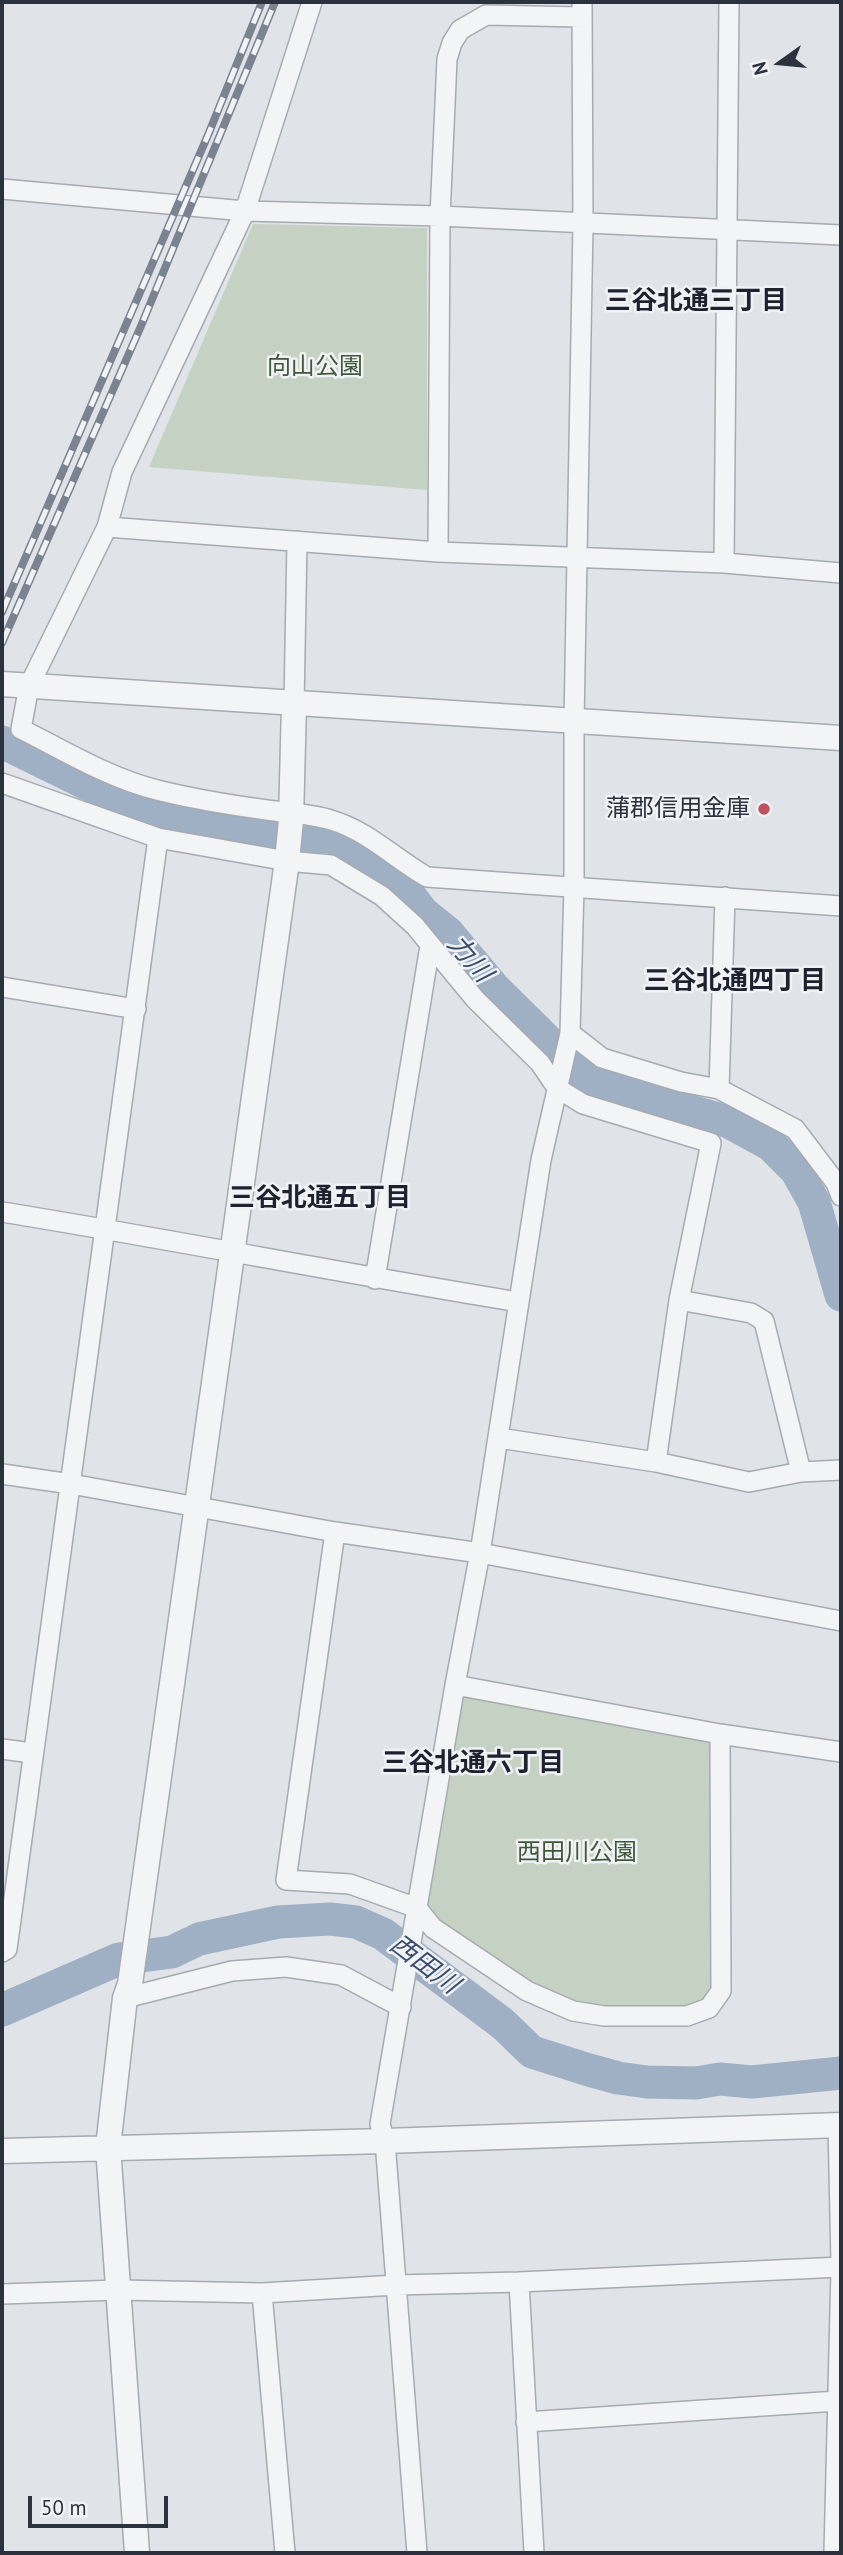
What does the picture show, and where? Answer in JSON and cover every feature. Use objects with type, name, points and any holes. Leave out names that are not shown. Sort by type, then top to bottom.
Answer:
[{"type":"street","points":[[312,2],[245,211],[122,472],[107,527],[29,686],[21,729],[102,769],[154,789],[291,817],[330,820],[358,831],[427,877],[841,906]]},
{"type":"street","points":[[724,563],[729,2]]},
{"type":"street","points":[[417,2553],[385,2141],[380,2124],[480,1553],[541,1160],[569,1037],[574,887],[583,224],[582,9],[486,15],[460,30],[447,59],[440,216],[438,552]]},
{"type":"street","points":[[2,189],[245,211],[440,216],[841,235]]},
{"type":"street","points":[[107,527],[438,552],[724,563],[841,573]]},
{"type":"street","points":[[137,2553],[108,2147],[127,1991],[287,860],[291,817],[297,541]]},
{"type":"street","points":[[2,684],[841,738]]},
{"type":"street","points":[[2,783],[158,838],[331,865],[382,896],[415,926],[475,999],[583,1104],[710,1143],[679,1300],[656,1462]]},
{"type":"street","points":[[2,1952],[7,1950],[158,838]]},
{"type":"street","points":[[719,1089],[725,897]]},
{"type":"street","points":[[375,1279],[430,946]]},
{"type":"street","points":[[2,987],[136,1009]]},
{"type":"street","points":[[569,1037],[602,1058],[681,1082],[719,1089],[795,1129],[836,1183],[841,1196]]},
{"type":"street","points":[[2,1212],[519,1302]]},
{"type":"street","points":[[679,1300],[751,1313],[764,1321],[801,1472]]},
{"type":"street","points":[[499,1438],[656,1462],[749,1482],[801,1472],[841,1470]]},
{"type":"street","points":[[2,1474],[335,1532],[480,1553],[841,1621]]},
{"type":"street","points":[[335,1532],[286,1880],[350,1884],[415,1914],[527,1991],[573,2011],[604,2016],[687,2016],[709,2008],[721,1991],[720,1734]]},
{"type":"street","points":[[455,1685],[720,1734],[841,1752]]},
{"type":"street","points":[[2,1749],[32,1753]]},
{"type":"street","points":[[127,1991],[232,1971],[286,1967],[341,1975],[400,2010]]},
{"type":"street","points":[[2,2151],[840,2125],[841,2266],[834,2553]]},
{"type":"street","points":[[2,2294],[118,2290],[262,2293],[841,2266]]},
{"type":"street","points":[[519,2282],[534,2553]]},
{"type":"street","points":[[262,2293],[285,2553]]},
{"type":"street","points":[[526,2423],[837,2401]]},
{"type":"green space","name":"向山公園","points":[[253,224],[427,228],[427,490],[149,467]]},
{"type":"green space","name":"西田川公園","points":[[455,1685],[720,1734],[721,1991],[709,2008],[573,2011],[417,1908]]},
{"type":"waterway","name":"力川","points":[[2,742],[128,804],[195,824],[263,836],[331,837],[391,871],[423,913],[448,933],[495,989],[580,1073],[607,1087],[729,1122],[771,1145],[796,1170],[814,1202],[841,1295]]},
{"type":"waterway","name":"西田川","points":[[2,2010],[119,1959],[172,1952],[199,1939],[278,1922],[330,1919],[356,1922],[383,1934],[503,2024],[532,2052],[589,2070],[647,2082],[696,2083],[720,2079],[752,2082],[841,2073]]},
{"type":"railway","points":[[2,612],[208,135],[262,2]]},
{"type":"railway","points":[[2,643],[141,326],[275,2]]},
{"type":"place","name":"蒲郡信用金庫","points":[[764,809]]},
{"type":"district","name":"三谷北通三丁目","points":[[696,302]]},
{"type":"district","name":"三谷北通四丁目","points":[[735,982]]},
{"type":"district","name":"三谷北通五丁目","points":[[320,1199]]},
{"type":"district","name":"三谷北通六丁目","points":[[473,1764]]}]
